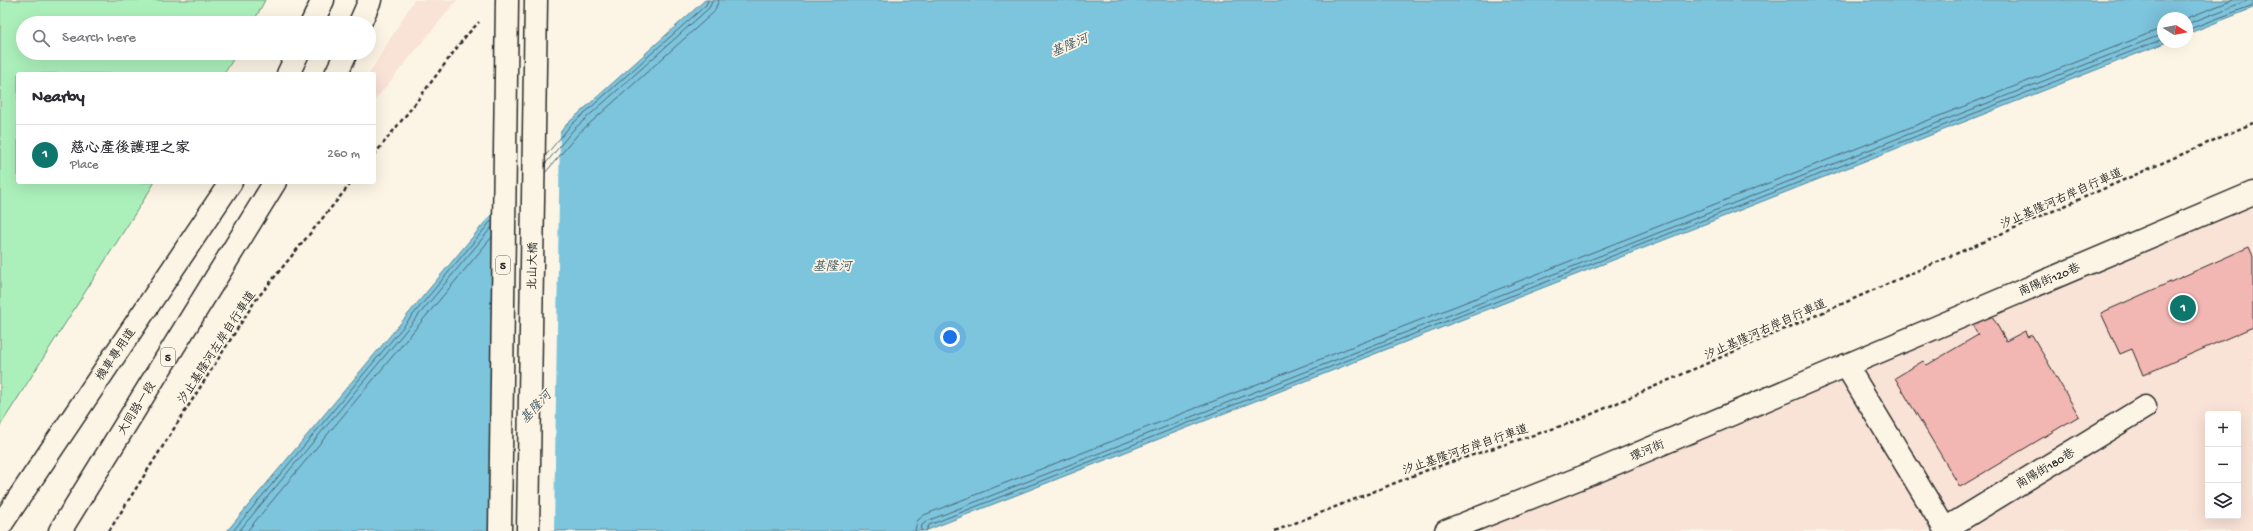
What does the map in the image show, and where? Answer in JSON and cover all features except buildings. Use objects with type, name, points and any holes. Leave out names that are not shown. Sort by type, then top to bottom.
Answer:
[{"type":"main road","points":[[315,16],[323,0]]},
{"type":"main road","points":[[363,16],[370,0]]},
{"type":"main road","name":"5","points":[[500,531],[507,0]]},
{"type":"main road","name":"北山大橋","points":[[528,531],[536,0]]},
{"type":"main road","points":[[289,72],[295,60]]},
{"type":"main road","points":[[337,72],[343,60]]},
{"type":"main road","name":"機車專用道","points":[[0,526],[230,184]]},
{"type":"main road","name":"大同路一段","points":[[60,531],[274,184]]},
{"type":"main road","name":"南陽街120巷","points":[[1846,365],[2253,193]]},
{"type":"main road","name":"南陽街180巷","points":[[1846,365],[1945,530],[2146,407]]},
{"type":"main road","name":"環河街","points":[[1446,531],[1595,472],[1846,365]]},
{"type":"path","points":[[376,152],[465,37]]},
{"type":"path","name":"汐止基隆河右岸自行車道","points":[[1275,531],[1430,469],[1576,421],[2253,123]]},
{"type":"path","name":"汐止基隆河左岸自行車道","points":[[109,531],[255,301],[350,184]]},
{"type":"shaded area","points":[[414,0],[457,0],[376,99],[376,72],[370,72]]},
{"type":"shaded area","points":[[2253,194],[2253,531],[1473,531]]},
{"type":"green space","points":[[0,0],[265,0],[257,16],[16,16],[16,60],[233,60],[225,72],[16,72],[16,184],[154,184],[0,426]]},
{"type":"water","name":"基隆河","points":[[705,0],[2253,0],[2253,8],[2193,32],[2193,12],[2157,12],[2157,46],[925,531],[227,531],[567,124]]},
{"type":"pier","points":[[560,129],[554,531],[497,531],[501,199]]},
{"type":"place","name":"慈心產後護理之家","points":[[2183,308]]}]
